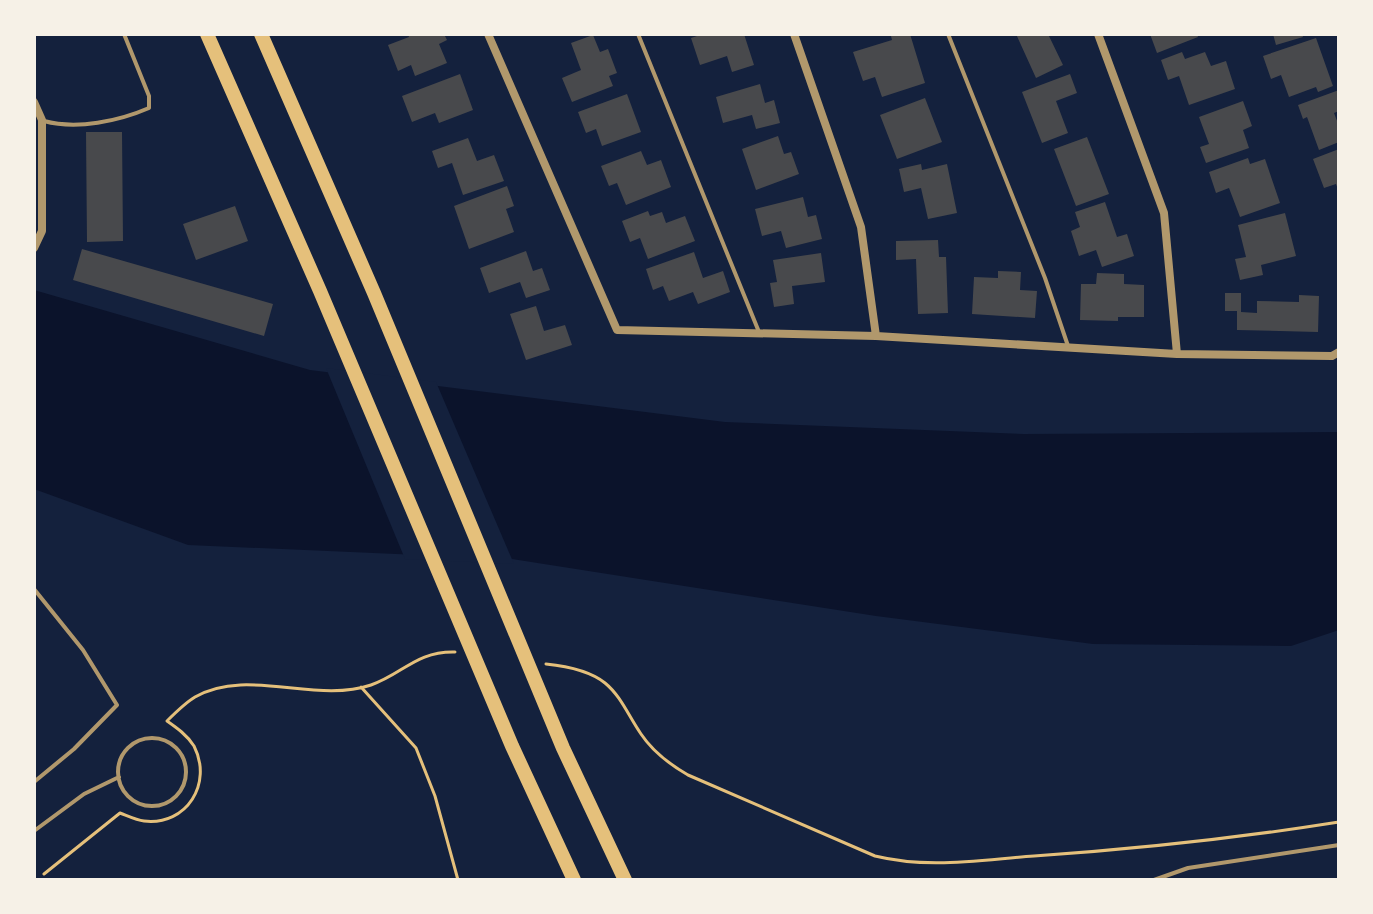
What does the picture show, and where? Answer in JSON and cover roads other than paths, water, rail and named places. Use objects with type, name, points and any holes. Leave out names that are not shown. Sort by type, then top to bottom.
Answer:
[{"type":"highway","points":[[207,34],[320,291],[512,746],[574,880]]},
{"type":"highway","points":[[261,34],[374,293],[563,748],[625,880]]},
{"type":"street","points":[[488,34],[617,330],[876,336],[1177,354],[1332,356],[1339,352]]},
{"type":"street","points":[[794,34],[861,227],[876,336]]},
{"type":"street","points":[[1098,34],[1164,213],[1177,354]]},
{"type":"street","points":[[34,102],[42,120],[42,231],[34,248]]},
{"type":"lane","points":[[42,120],[54,124],[109,121],[149,108],[149,96],[124,34]]},
{"type":"lane","points":[[638,34],[759,333]]},
{"type":"lane","points":[[948,34],[1045,278],[1069,348]]},
{"type":"lane","points":[[34,589],[83,650],[117,705],[74,749],[34,782]]},
{"type":"lane","points":[[151,738],[162,740],[179,751],[186,771],[185,782],[173,800],[151,806],[139,804],[130,798],[122,788],[119,777],[119,766],[130,746],[151,738]]},
{"type":"lane","points":[[34,831],[84,794],[119,777]]},
{"type":"lane","points":[[1154,880],[1188,868],[1339,845]]},
{"type":"water","points":[[34,290],[310,370],[725,422],[1024,434],[1339,432],[1339,630],[1291,646],[1093,644],[876,616],[512,559],[188,545],[34,489]]}]
